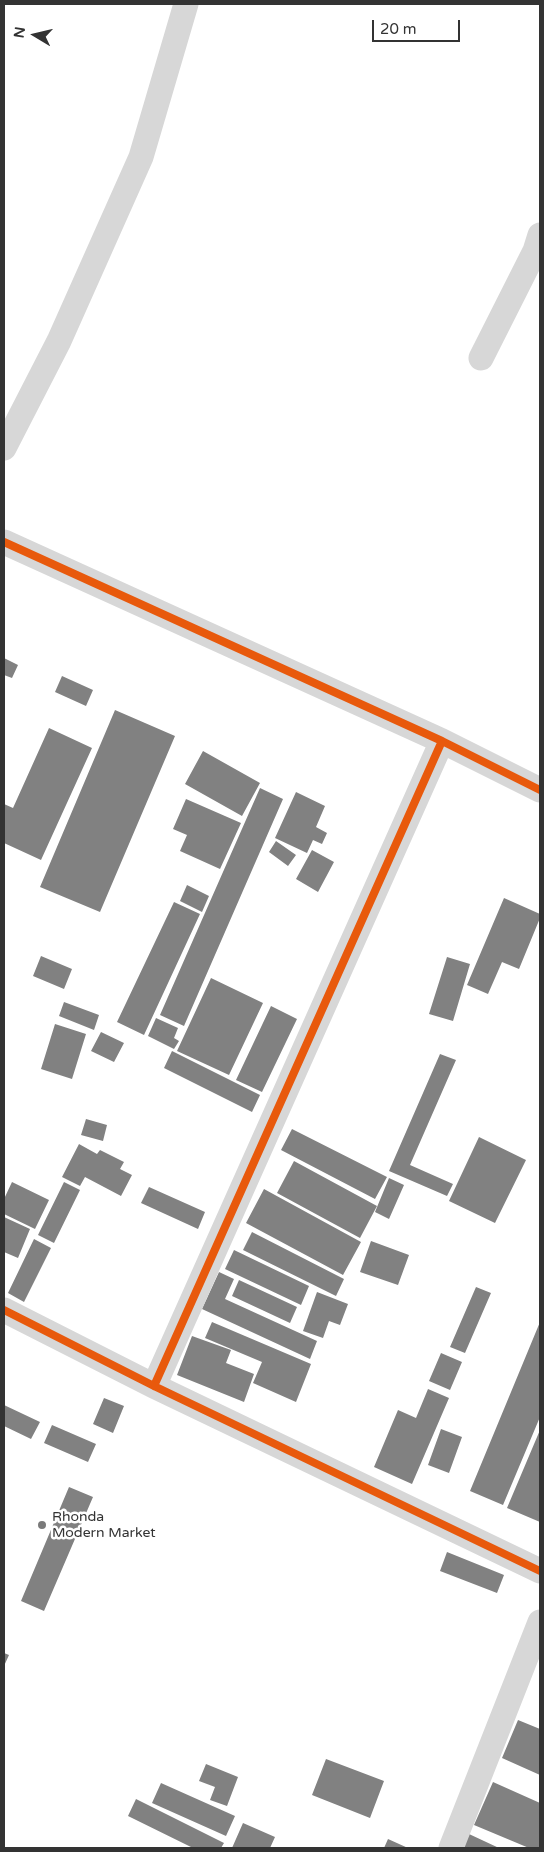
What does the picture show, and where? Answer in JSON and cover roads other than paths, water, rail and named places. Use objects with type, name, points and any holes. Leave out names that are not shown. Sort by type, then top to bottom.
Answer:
[{"type":"street","points":[[4,448],[59,340],[141,157],[186,4]]},
{"type":"street","points":[[481,358],[535,251],[540,235]]},
{"type":"street","points":[[4,542],[442,740],[540,790]]},
{"type":"street","points":[[154,1386],[442,740]]},
{"type":"street","points":[[4,1310],[154,1386],[540,1571]]},
{"type":"street","points":[[451,1848],[540,1622]]},
{"type":"place","name":"Rhonda Modern Market","points":[[42,1525]]}]
